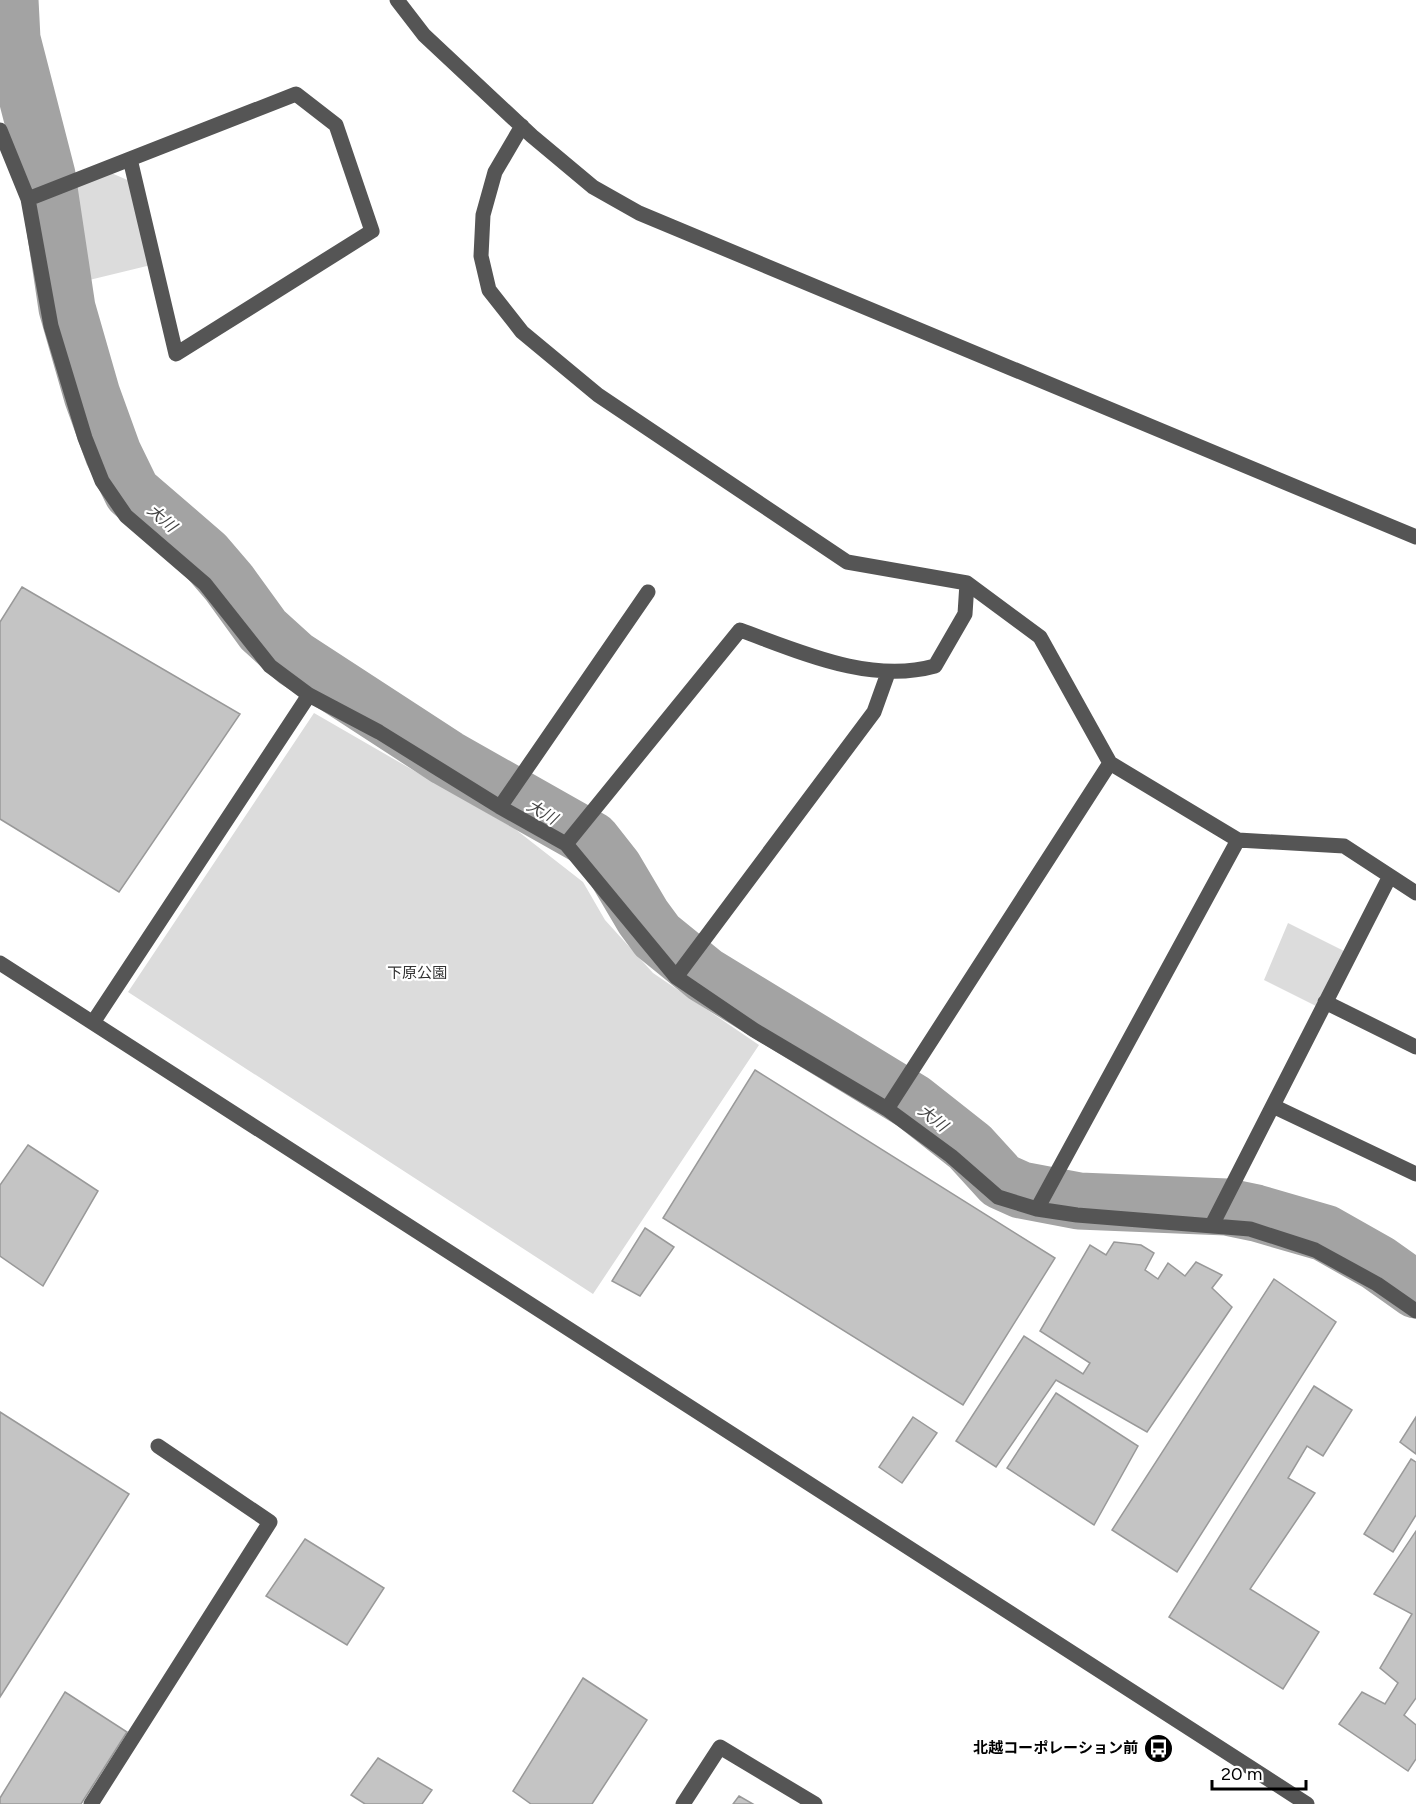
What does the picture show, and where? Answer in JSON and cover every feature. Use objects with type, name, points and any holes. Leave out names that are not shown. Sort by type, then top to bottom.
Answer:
[{"type":"street","points":[[397,0],[424,35],[522,126],[593,187],[639,213],[1416,537]]},
{"type":"street","points":[[29,198],[296,94],[336,125],[372,231],[176,354],[130,159]]},
{"type":"street","points":[[522,126],[495,172],[483,215],[481,256],[489,290],[522,332],[598,395],[847,562],[967,583],[1040,638],[1110,763],[1238,840],[1344,846],[1416,892]]},
{"type":"street","points":[[0,130],[29,198],[51,326],[85,438],[102,481],[126,516],[205,584],[270,666],[309,695],[379,732],[501,807],[566,843],[677,976],[754,1030],[888,1107],[999,1197],[1038,1208],[1077,1215],[1250,1229],[1315,1250],[1377,1284],[1416,1311]]},
{"type":"street","points":[[566,843],[740,630],[814,657],[888,673],[916,671],[935,666],[965,614],[967,583]]},
{"type":"street","points":[[501,807],[648,592]]},
{"type":"street","points":[[677,976],[874,712],[888,673]]},
{"type":"street","points":[[94,1021],[309,695]]},
{"type":"street","points":[[888,1107],[1110,763]]},
{"type":"street","points":[[1038,1208],[1238,840]]},
{"type":"street","points":[[1212,1225],[1390,876]]},
{"type":"street","points":[[0,963],[94,1021],[1306,1804]]},
{"type":"street","points":[[1325,1002],[1416,1047]]},
{"type":"street","points":[[1273,1106],[1416,1174]]},
{"type":"street","points":[[91,1804],[270,1522],[158,1446]]},
{"type":"street","points":[[683,1804],[720,1746],[815,1804]]},
{"type":"green space","points":[[109,172],[132,182],[151,265],[77,283],[55,190]]},
{"type":"green space","name":"下原公園","points":[[314,713],[515,829],[583,882],[605,920],[653,973],[759,1045],[593,1294],[128,992]]},
{"type":"green space","points":[[1288,923],[1350,954],[1322,1009],[1264,980]]},
{"type":"building","points":[[22,587],[240,714],[119,892],[0,819],[0,622]]},
{"type":"building","points":[[755,1070],[1055,1258],[963,1405],[663,1218]]},
{"type":"building","points":[[28,1145],[98,1191],[43,1286],[0,1256],[0,1185]]},
{"type":"building","points":[[645,1228],[674,1247],[640,1296],[612,1281]]},
{"type":"building","points":[[1114,1242],[1141,1245],[1154,1253],[1145,1270],[1158,1279],[1168,1263],[1185,1276],[1196,1262],[1222,1275],[1212,1288],[1232,1307],[1147,1432],[1056,1380],[996,1467],[956,1441],[1024,1336],[1083,1374],[1090,1363],[1040,1331],[1090,1245],[1106,1255]]},
{"type":"building","points":[[1274,1279],[1336,1322],[1177,1572],[1112,1530]]},
{"type":"building","points":[[1314,1386],[1352,1410],[1323,1456],[1307,1446],[1288,1478],[1315,1493],[1250,1589],[1319,1632],[1283,1689],[1169,1617]]},
{"type":"building","points":[[1056,1393],[1138,1446],[1094,1525],[1007,1468]]},
{"type":"building","points":[[0,1412],[129,1494],[0,1697]]},
{"type":"building","points":[[913,1417],[937,1433],[902,1483],[879,1467]]},
{"type":"building","points":[[1416,1417],[1416,1454],[1400,1442]]},
{"type":"building","points":[[1411,1459],[1416,1462],[1416,1515],[1393,1552],[1364,1534]]},
{"type":"building","points":[[1416,1531],[1416,1698],[1404,1715],[1416,1725],[1416,1759],[1408,1771],[1339,1724],[1362,1692],[1385,1704],[1398,1683],[1380,1668],[1412,1614],[1374,1594]]},
{"type":"building","points":[[305,1539],[384,1588],[347,1645],[266,1596]]},
{"type":"building","points":[[583,1678],[647,1720],[592,1804],[531,1804],[513,1791]]},
{"type":"building","points":[[65,1692],[127,1732],[81,1804],[0,1804],[0,1798]]},
{"type":"building","points":[[378,1758],[432,1790],[422,1804],[365,1804],[351,1795]]},
{"type":"building","points":[[739,1796],[753,1804],[733,1804]]},
{"type":"waterway","name":"大川","points":[[10,0],[12,39],[47,175],[67,308],[92,395],[113,453],[132,492],[205,555],[229,583],[263,630],[295,659],[447,758],[592,840],[614,868],[657,936],[705,975],[913,1102],[970,1147],[1001,1181],[1021,1190],[1079,1201],[1227,1207],[1256,1213],[1325,1233],[1378,1263],[1416,1290]]},
{"type":"place","name":"北越コーポレーション前","points":[[1159,1748]]}]
